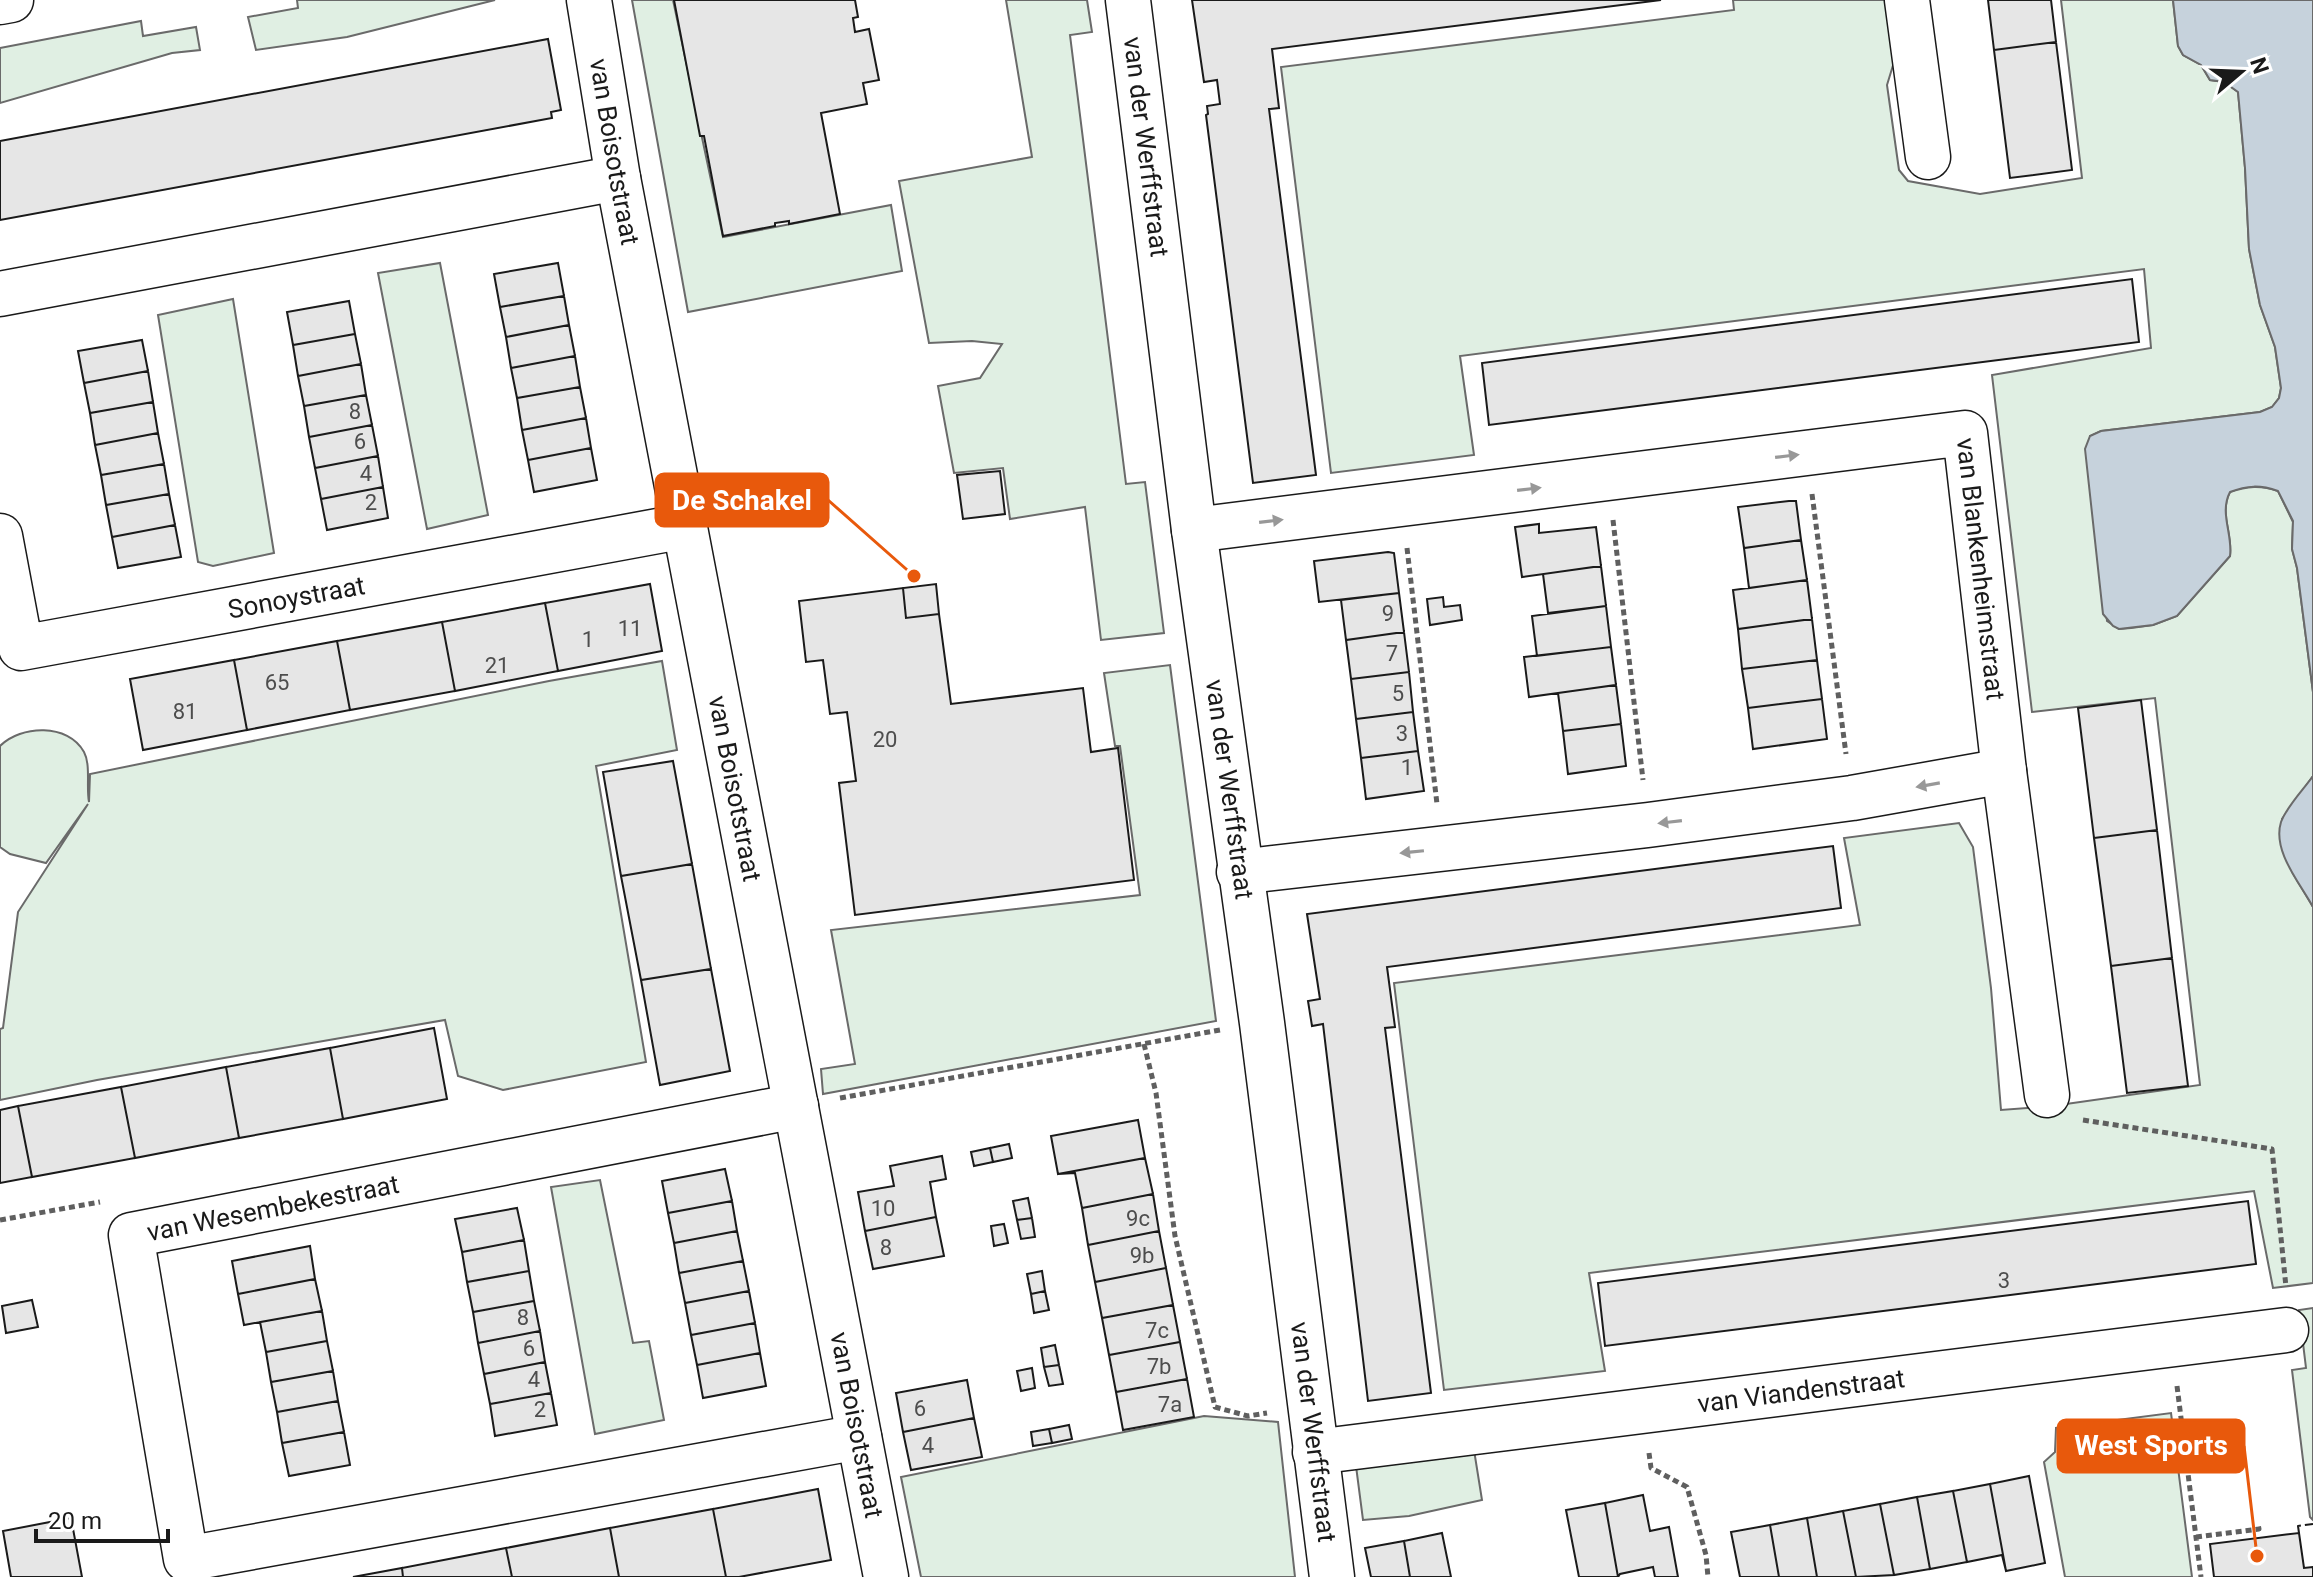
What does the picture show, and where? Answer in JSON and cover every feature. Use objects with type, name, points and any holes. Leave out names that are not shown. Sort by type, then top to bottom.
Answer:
[{"type":"street","points":[[0,2],[11,0]]},
{"type":"street","name":"van Boisotstraat","points":[[589,0],[618,178],[886,1577]]},
{"type":"street","name":"van der Werffstraat","points":[[1128,0],[1194,530],[1262,1023],[1332,1577]]},
{"type":"street","points":[[1907,0],[1928,157]]},
{"type":"street","points":[[0,294],[618,178]]},
{"type":"street","name":"van Blankenheimstraat","points":[[1194,530],[1965,433],[2004,771],[2047,1095]]},
{"type":"street","name":"Sonoystraat","points":[[0,536],[21,648],[685,526]]},
{"type":"street","points":[[1239,872],[1648,825],[1852,798],[2004,771]]},
{"type":"street","name":"van Wesembekestraat","points":[[796,1106],[131,1235],[186,1559],[859,1437]]},
{"type":"street","name":"van Viandenstraat","points":[[1315,1452],[2172,1345],[2286,1315]]},
{"type":"path","points":[[1806,453],[1852,798]]},
{"type":"path","points":[[1608,479],[1648,825]]},
{"type":"path","points":[[1402,505],[1442,849]]},
{"type":"path","points":[[796,1106],[1262,1023]]},
{"type":"path","points":[[1144,1044],[1156,1093],[1175,1236],[1215,1407],[1248,1416],[1310,1407]]},
{"type":"path","points":[[2047,1095],[2048,1114],[2272,1149],[2286,1315]]},
{"type":"path","points":[[0,1220],[126,1197],[131,1235]]},
{"type":"path","points":[[2172,1345],[2201,1577]]},
{"type":"path","points":[[1644,1413],[1651,1468],[1687,1487],[1706,1555],[1708,1577]]},
{"type":"path","points":[[2196,1537],[2259,1529],[2258,1524]]},
{"type":"green space","points":[[297,0],[495,0],[347,37],[256,50],[248,17],[298,8]]},
{"type":"green space","points":[[632,0],[673,0],[723,237],[891,205],[902,271],[688,312]]},
{"type":"green space","points":[[1006,0],[1087,0],[1092,32],[1070,35],[1126,484],[1145,482],[1164,633],[1101,640],[1085,507],[1010,519],[1003,468],[954,473],[938,386],[980,378],[1002,344],[972,341],[929,343],[899,181],[1032,157]]},
{"type":"green space","points":[[1733,0],[1892,0],[1898,49],[1887,85],[1899,170],[1908,181],[1980,194],[2082,178],[2061,0],[2173,0],[2178,46],[2183,55],[2201,65],[2210,80],[2224,82],[2238,92],[2249,249],[2260,305],[2275,347],[2281,388],[2279,398],[2272,407],[2260,412],[2101,431],[2090,436],[2107,621],[2119,629],[2153,625],[2177,616],[2230,556],[2226,508],[2230,492],[2254,487],[2278,491],[2293,522],[2292,549],[2313,692],[2313,776],[2282,819],[2292,872],[2313,907],[2313,1283],[2273,1288],[2254,1191],[1589,1273],[1605,1371],[1444,1390],[1394,983],[1860,925],[1844,838],[1959,823],[1973,847],[1991,988],[2001,1110],[2200,1085],[2155,698],[2032,712],[1992,375],[2151,348],[2144,269],[1460,356],[1474,455],[1331,473],[1281,67],[1734,10]]},
{"type":"green space","points":[[141,21],[143,36],[196,27],[200,50],[172,53],[0,103],[0,48]]},
{"type":"green space","points":[[440,263],[488,515],[427,529],[378,273]]},
{"type":"green space","points":[[233,299],[274,553],[213,566],[198,562],[158,315]]},
{"type":"green space","points":[[662,661],[677,750],[596,766],[646,1062],[503,1090],[458,1076],[445,1020],[97,1080],[0,1100],[0,1029],[3,1028],[18,912],[88,804],[46,863],[10,854],[0,847],[0,746],[9,739],[44,730],[67,736],[77,743],[86,757],[89,802],[90,774]]},
{"type":"green space","points":[[1170,665],[1216,1021],[823,1094],[821,1069],[855,1064],[831,930],[1140,895],[1120,746],[1115,746],[1104,673]]},
{"type":"green space","points":[[600,1180],[633,1343],[649,1341],[664,1420],[595,1434],[551,1187]]},
{"type":"green space","points":[[2313,1308],[2313,1520],[2310,1517],[2292,1370],[2306,1368],[2299,1310]]},
{"type":"green space","points":[[2171,1413],[2192,1577],[2065,1577],[2044,1462],[2055,1452],[2056,1428]]},
{"type":"green space","points":[[1204,1416],[1278,1422],[1295,1577],[921,1577],[901,1477]]},
{"type":"green space","points":[[1474,1450],[1482,1500],[1409,1516],[1363,1520],[1356,1466]]},
{"type":"shaded area","points":[[2173,0],[2313,0],[2313,692],[2292,549],[2293,521],[2278,491],[2254,487],[2230,492],[2226,516],[2230,556],[2177,616],[2153,625],[2119,629],[2103,614],[2085,449],[2090,436],[2101,431],[2260,412],[2272,407],[2279,398],[2281,388],[2275,347],[2260,305],[2249,249],[2238,92],[2224,82],[2210,80],[2201,65],[2183,55],[2178,46]]},
{"type":"shaded area","points":[[2313,776],[2313,907],[2289,866],[2279,833],[2287,810]]},
{"type":"building","points":[[674,0],[855,0],[858,17],[853,18],[855,32],[869,29],[879,80],[863,83],[867,104],[821,113],[840,214],[789,224],[789,221],[775,223],[775,226],[723,236]]},
{"type":"building","points":[[1192,0],[1661,0],[1272,49],[1279,108],[1269,109],[1316,475],[1253,483],[1206,115],[1207,106],[1220,104],[1217,80],[1204,82]]},
{"type":"building","points":[[1988,0],[2051,0],[2056,42],[1994,50]]},
{"type":"building","points":[[548,39],[561,110],[551,112],[552,118],[0,220],[0,141]]},
{"type":"building","points":[[2056,42],[2072,170],[2010,178],[1994,50]]},
{"type":"building","points":[[558,263],[564,296],[500,307],[494,274]]},
{"type":"building","points":[[2132,279],[2139,342],[1489,425],[1482,363]]},
{"type":"building","points":[[564,296],[569,325],[506,337],[500,307]]},
{"type":"building","points":[[349,301],[355,334],[293,345],[287,312]]},
{"type":"building","points":[[569,325],[575,356],[511,368],[506,337]]},
{"type":"building","points":[[355,334],[361,364],[298,376],[293,345]]},
{"type":"building","points":[[142,340],[148,371],[84,383],[78,351]]},
{"type":"building","points":[[575,356],[580,387],[517,398],[511,368]]},
{"type":"building","points":[[361,364],[366,395],[304,406],[298,376]]},
{"type":"building","points":[[148,371],[153,402],[90,413],[84,383]]},
{"type":"building","points":[[580,387],[586,418],[522,430],[517,398]]},
{"type":"building","points":[[366,395],[372,425],[309,437],[304,406]]},
{"type":"building","points":[[153,402],[158,433],[95,445],[90,413]]},
{"type":"building","points":[[586,418],[591,448],[528,460],[522,430]]},
{"type":"building","points":[[372,425],[378,456],[315,468],[309,437]]},
{"type":"building","points":[[158,433],[164,464],[101,475],[95,445]]},
{"type":"building","points":[[591,448],[597,480],[534,492],[528,460]]},
{"type":"building","points":[[378,456],[383,487],[321,499],[315,468]]},
{"type":"building","points":[[164,464],[169,494],[106,505],[101,475]]},
{"type":"building","points":[[1000,471],[1005,514],[963,519],[957,475]]},
{"type":"building","points":[[383,487],[388,518],[327,530],[321,499]]},
{"type":"building","points":[[169,494],[175,525],[112,537],[106,505]]},
{"type":"building","points":[[1796,501],[1801,540],[1744,548],[1738,507]]},
{"type":"building","points":[[1539,524],[1539,533],[1596,527],[1601,566],[1522,577],[1515,527]]},
{"type":"building","points":[[175,525],[181,557],[118,568],[112,537]]},
{"type":"building","points":[[1801,540],[1807,580],[1749,588],[1744,548]]},
{"type":"building","points":[[1394,553],[1399,593],[1319,602],[1314,561]]},
{"type":"building","points":[[1601,566],[1606,606],[1548,613],[1543,574]]},
{"type":"building","points":[[1807,580],[1812,619],[1738,629],[1733,590]]},
{"type":"building","points":[[650,584],[662,651],[558,671],[545,603]]},
{"type":"building","points":[[936,584],[939,614],[906,618],[903,588]]},
{"type":"building","points":[[903,588],[906,618],[939,614],[951,704],[1083,688],[1091,752],[1118,748],[1134,880],[855,915],[839,783],[856,781],[847,712],[830,714],[823,660],[806,662],[799,601]]},
{"type":"building","points":[[1399,593],[1404,632],[1346,640],[1341,600]]},
{"type":"building","points":[[1443,597],[1444,607],[1460,605],[1462,620],[1430,625],[1427,599]]},
{"type":"building","points":[[545,603],[558,671],[455,691],[442,622]]},
{"type":"building","points":[[1606,606],[1611,647],[1537,656],[1532,616]]},
{"type":"building","points":[[1812,619],[1817,660],[1742,669],[1738,629]]},
{"type":"building","points":[[442,622],[455,691],[350,710],[337,641]]},
{"type":"building","points":[[1404,632],[1409,672],[1351,679],[1346,640]]},
{"type":"building","points":[[337,641],[350,710],[247,730],[234,660]]},
{"type":"building","points":[[1611,647],[1616,685],[1529,697],[1524,657]]},
{"type":"building","points":[[234,660],[247,730],[143,750],[130,679]]},
{"type":"building","points":[[1817,660],[1822,699],[1748,708],[1742,669]]},
{"type":"building","points":[[1409,672],[1413,712],[1356,719],[1351,679]]},
{"type":"building","points":[[1616,685],[1621,724],[1563,731],[1558,693]]},
{"type":"building","points":[[1822,699],[1827,739],[1753,749],[1748,708]]},
{"type":"building","points":[[2141,700],[2157,830],[2094,838],[2078,708]]},
{"type":"building","points":[[1413,712],[1418,751],[1361,758],[1356,719]]},
{"type":"building","points":[[1621,724],[1626,766],[1568,774],[1563,731]]},
{"type":"building","points":[[1418,751],[1424,791],[1366,799],[1361,758]]},
{"type":"building","points":[[673,761],[692,864],[621,876],[603,772]]},
{"type":"building","points":[[2157,830],[2172,958],[2111,966],[2094,838]]},
{"type":"building","points":[[1833,846],[1841,908],[1387,967],[1395,1027],[1385,1028],[1431,1393],[1368,1401],[1323,1024],[1312,1026],[1308,1001],[1320,999],[1307,914]]},
{"type":"building","points":[[692,864],[711,969],[641,980],[621,876]]},
{"type":"building","points":[[2172,958],[2188,1086],[2127,1093],[2111,966]]},
{"type":"building","points":[[711,969],[730,1071],[660,1085],[641,980]]},
{"type":"building","points":[[434,1028],[447,1099],[343,1119],[330,1048]]},
{"type":"building","points":[[330,1048],[343,1119],[239,1138],[226,1067]]},
{"type":"building","points":[[226,1067],[239,1138],[135,1158],[121,1087]]},
{"type":"building","points":[[121,1087],[135,1158],[32,1177],[18,1106]]},
{"type":"building","points":[[18,1106],[32,1177],[0,1183],[0,1110]]},
{"type":"building","points":[[1138,1120],[1145,1158],[1058,1174],[1051,1136]]},
{"type":"building","points":[[1009,1144],[1012,1158],[993,1162],[990,1148]]},
{"type":"building","points":[[990,1148],[993,1162],[974,1166],[971,1152]]},
{"type":"building","points":[[942,1156],[946,1179],[930,1182],[936,1217],[865,1231],[858,1192],[894,1186],[890,1166]]},
{"type":"building","points":[[1145,1158],[1153,1194],[1082,1208],[1075,1173],[1058,1174]]},
{"type":"building","points":[[725,1169],[732,1201],[668,1213],[662,1181]]},
{"type":"building","points":[[1153,1194],[1159,1231],[1088,1245],[1082,1208]]},
{"type":"building","points":[[1028,1198],[1032,1218],[1017,1220],[1013,1201]]},
{"type":"building","points":[[732,1201],[737,1231],[674,1243],[668,1213]]},
{"type":"building","points":[[2248,1201],[2256,1264],[1605,1346],[1598,1283]]},
{"type":"building","points":[[517,1208],[524,1240],[462,1252],[455,1219]]},
{"type":"building","points":[[936,1217],[944,1256],[873,1269],[865,1231]]},
{"type":"building","points":[[1032,1218],[1035,1237],[1021,1239],[1017,1220]]},
{"type":"building","points":[[1004,1224],[1008,1243],[994,1246],[991,1226]]},
{"type":"building","points":[[737,1231],[743,1261],[679,1273],[674,1243]]},
{"type":"building","points":[[1159,1231],[1166,1268],[1095,1282],[1088,1245]]},
{"type":"building","points":[[524,1240],[529,1271],[467,1282],[462,1252]]},
{"type":"building","points":[[310,1246],[315,1279],[238,1294],[232,1261]]},
{"type":"building","points":[[743,1261],[749,1291],[685,1303],[679,1273]]},
{"type":"building","points":[[1166,1268],[1173,1305],[1102,1318],[1095,1282]]},
{"type":"building","points":[[529,1271],[534,1301],[473,1312],[467,1282]]},
{"type":"building","points":[[1042,1271],[1045,1291],[1031,1294],[1027,1274]]},
{"type":"building","points":[[315,1279],[322,1311],[244,1325],[238,1294]]},
{"type":"building","points":[[749,1291],[755,1323],[691,1335],[685,1303]]},
{"type":"building","points":[[1045,1291],[1049,1310],[1034,1313],[1031,1294]]},
{"type":"building","points":[[32,1300],[38,1327],[6,1333],[2,1306]]},
{"type":"building","points":[[534,1301],[540,1331],[478,1343],[473,1312]]},
{"type":"building","points":[[1173,1305],[1180,1342],[1109,1355],[1102,1318]]},
{"type":"building","points":[[322,1311],[327,1341],[266,1352],[260,1322]]},
{"type":"building","points":[[755,1323],[760,1353],[697,1365],[691,1335]]},
{"type":"building","points":[[540,1331],[545,1362],[484,1374],[478,1343]]},
{"type":"building","points":[[327,1341],[333,1371],[271,1382],[266,1352]]},
{"type":"building","points":[[1180,1342],[1187,1379],[1116,1392],[1109,1355]]},
{"type":"building","points":[[1055,1345],[1059,1365],[1044,1367],[1041,1348]]},
{"type":"building","points":[[760,1353],[766,1386],[703,1398],[697,1365]]},
{"type":"building","points":[[545,1362],[551,1393],[490,1404],[484,1374]]},
{"type":"building","points":[[1059,1365],[1063,1384],[1049,1386],[1044,1367]]},
{"type":"building","points":[[1032,1368],[1035,1388],[1021,1391],[1017,1371]]},
{"type":"building","points":[[333,1371],[338,1401],[277,1412],[271,1382]]},
{"type":"building","points":[[1187,1379],[1194,1417],[1123,1430],[1116,1392]]},
{"type":"building","points":[[967,1380],[974,1418],[903,1432],[896,1393]]},
{"type":"building","points":[[551,1393],[557,1425],[495,1436],[490,1404]]},
{"type":"building","points":[[338,1401],[344,1432],[282,1443],[277,1412]]},
{"type":"building","points":[[974,1418],[982,1457],[911,1470],[903,1432]]},
{"type":"building","points":[[1069,1425],[1072,1439],[1052,1443],[1049,1429]]},
{"type":"building","points":[[1049,1429],[1052,1443],[1033,1446],[1031,1432]]},
{"type":"building","points":[[344,1432],[350,1465],[289,1476],[282,1443]]},
{"type":"building","points":[[2029,1476],[2045,1563],[2006,1571],[1990,1484]]},
{"type":"building","points":[[1990,1484],[2006,1571],[2002,1555],[1967,1562],[1953,1491]]},
{"type":"building","points":[[818,1489],[831,1560],[726,1577],[713,1509]]},
{"type":"building","points":[[1953,1491],[1967,1562],[1930,1569],[1917,1497]]},
{"type":"building","points":[[1643,1495],[1650,1531],[1669,1527],[1678,1577],[1655,1577],[1653,1567],[1618,1577],[1605,1503]]},
{"type":"building","points":[[1917,1497],[1930,1569],[1894,1575],[1880,1504]]},
{"type":"building","points":[[1605,1503],[1618,1577],[1579,1577],[1566,1510]]},
{"type":"building","points":[[1880,1504],[1894,1575],[1856,1577],[1843,1511]]},
{"type":"building","points":[[713,1509],[726,1577],[619,1577],[610,1528]]},
{"type":"building","points":[[1843,1511],[1856,1577],[1817,1577],[1807,1518]]},
{"type":"building","points":[[71,1518],[82,1577],[11,1577],[3,1531]]},
{"type":"building","points":[[1807,1518],[1817,1577],[1779,1577],[1770,1525]]},
{"type":"building","points":[[1770,1525],[1779,1577],[1740,1577],[1731,1532]]},
{"type":"building","points":[[610,1528],[619,1577],[512,1577],[506,1548]]},
{"type":"building","points":[[1442,1533],[1451,1577],[1410,1577],[1404,1541]]},
{"type":"building","points":[[2299,1533],[2304,1568],[2313,1567],[2313,1577],[2214,1577],[2210,1544]]},
{"type":"building","points":[[1404,1541],[1410,1577],[1371,1577],[1365,1548]]},
{"type":"building","points":[[506,1548],[512,1577],[403,1577],[402,1568]]},
{"type":"building","points":[[402,1568],[403,1577],[353,1577]]},
{"type":"fence","points":[[2299,1533],[2298,1526],[2313,1524]]},
{"type":"place","name":"De Schakel","points":[[914,576]]},
{"type":"place","name":"West Sports","points":[[2257,1556]]}]
